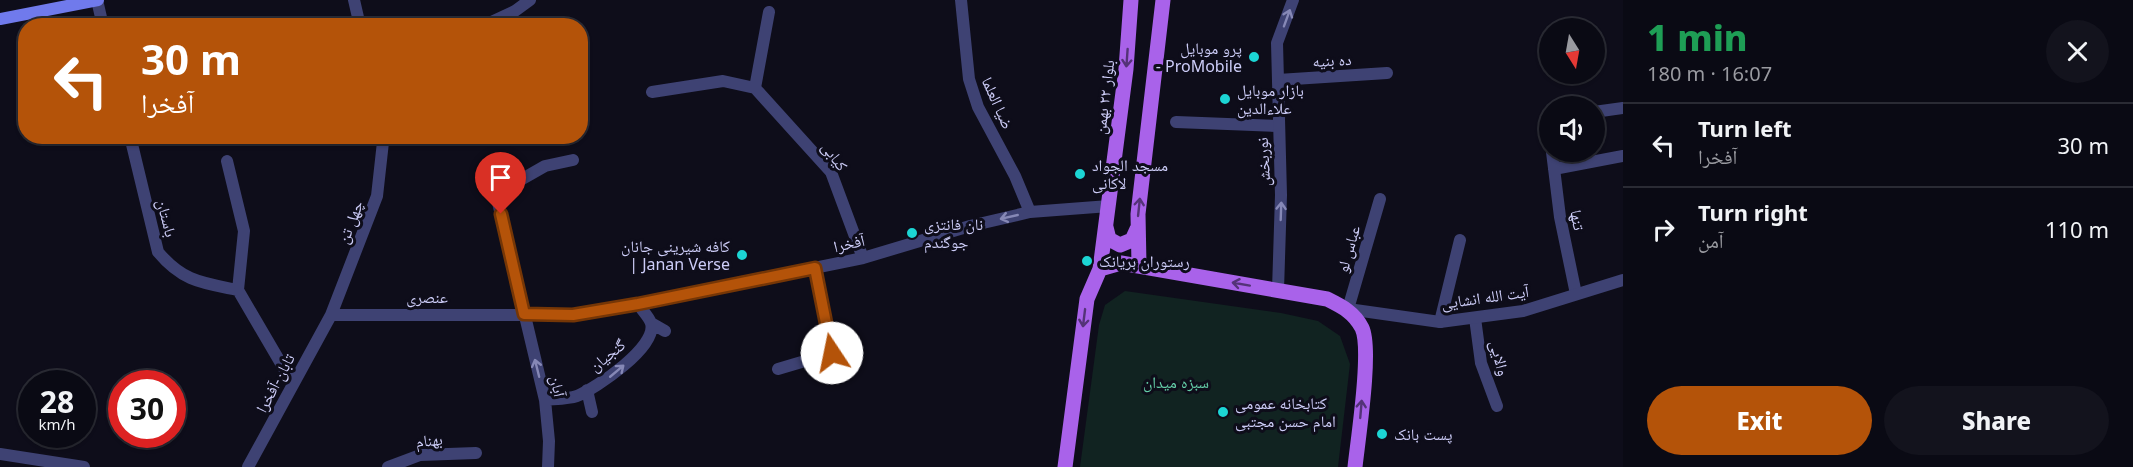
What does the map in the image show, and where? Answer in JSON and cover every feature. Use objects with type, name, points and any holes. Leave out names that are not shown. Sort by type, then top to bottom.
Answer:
[{"type":"main road","points":[[0,19],[97,0]]},
{"type":"main road","name":"بلوار ۲۲ بهمن","points":[[1100,269],[1126,69],[1131,0]]},
{"type":"main road","points":[[1138,265],[1137,229],[1163,0]]},
{"type":"main road","points":[[1106,227],[1109,239],[1120,244],[1132,240],[1137,229]]},
{"type":"main road","points":[[1065,467],[1087,299],[1100,269],[1121,263],[1327,299],[1348,309],[1362,328],[1366,352],[1355,467]]},
{"type":"street","points":[[97,0],[101,18]]},
{"type":"street","points":[[354,0],[358,18]]},
{"type":"street","points":[[500,18],[530,0]]},
{"type":"street","name":"ضیا العلما","points":[[961,0],[969,79],[978,106],[1015,176],[1030,212]]},
{"type":"street","name":"نوربخش","points":[[1278,290],[1281,195],[1277,44],[1293,0]]},
{"type":"street","points":[[652,92],[723,81],[755,88],[770,12]]},
{"type":"street","name":"ده بنیه","points":[[1278,80],[1388,73]]},
{"type":"street","name":"کیابی","points":[[755,88],[831,172],[863,258]]},
{"type":"street","points":[[1605,110],[1623,108]]},
{"type":"street","points":[[1176,122],[1278,126]]},
{"type":"street","name":"باستان","points":[[132,144],[158,252],[171,267],[200,283],[238,290]]},
{"type":"street","name":"چهل تن","points":[[331,315],[377,196],[384,144]]},
{"type":"street","points":[[1554,169],[1623,156]]},
{"type":"street","name":"آبان","points":[[548,467],[549,441],[545,400],[496,194],[545,166],[573,160]]},
{"type":"street","points":[[227,161],[244,231],[238,290],[292,384]]},
{"type":"street","name":"تنها","points":[[1553,162],[1560,217],[1576,294]]},
{"type":"street","name":"عباس لو","points":[[1348,309],[1380,199]]},
{"type":"street","name":"آفخرا","points":[[524,314],[573,315],[638,304],[863,258],[970,226],[1030,212],[1109,206]]},
{"type":"street","points":[[1440,322],[1460,240]]},
{"type":"street","points":[[778,369],[832,353],[815,268]]},
{"type":"street","name":"آیت الله انشایی","points":[[1348,309],[1440,322],[1523,311],[1623,280]]},
{"type":"street","points":[[638,304],[651,324],[665,332]]},
{"type":"street","name":"عنصری","points":[[331,315],[524,314]]},
{"type":"street","name":"تابان-آفخرا","points":[[248,467],[331,315]]},
{"type":"street","name":"والایی","points":[[1475,318],[1481,363],[1497,406]]},
{"type":"street","name":"گنجیان","points":[[545,400],[576,396],[609,377],[639,350],[651,335],[651,324]]},
{"type":"street","points":[[587,390],[592,412]]},
{"type":"street","name":"بهنام","points":[[388,467],[420,455],[476,453]]},
{"type":"street","points":[[0,454],[84,467]]},
{"type":"green space","name":"سبزه میدان","points":[[1125,291],[1281,313],[1318,321],[1340,336],[1350,364],[1338,467],[1080,467],[1099,325],[1105,305]]},
{"type":"place","name":"پرو موبایل - ProMobile","points":[[1254,57]]},
{"type":"place","name":"بازار موبایل علاءالدین","points":[[1225,99]]},
{"type":"place","name":"مسجد الجواد لاکانی","points":[[1080,174]]},
{"type":"place","name":"نان فانتزی جوگندم","points":[[912,233]]},
{"type":"place","name":"کافه شیرینی جانان | Janan Verse","points":[[742,255]]},
{"type":"place","name":"رستوران بریانک","points":[[1087,261]]},
{"type":"place","name":"کتابخانه عمومی امام حسن مجتبی","points":[[1223,412]]},
{"type":"place","name":"پست بانک","points":[[1382,434]]},
{"type":"route","points":[[501,214],[524,314],[573,315],[815,268],[832,353]]}]
